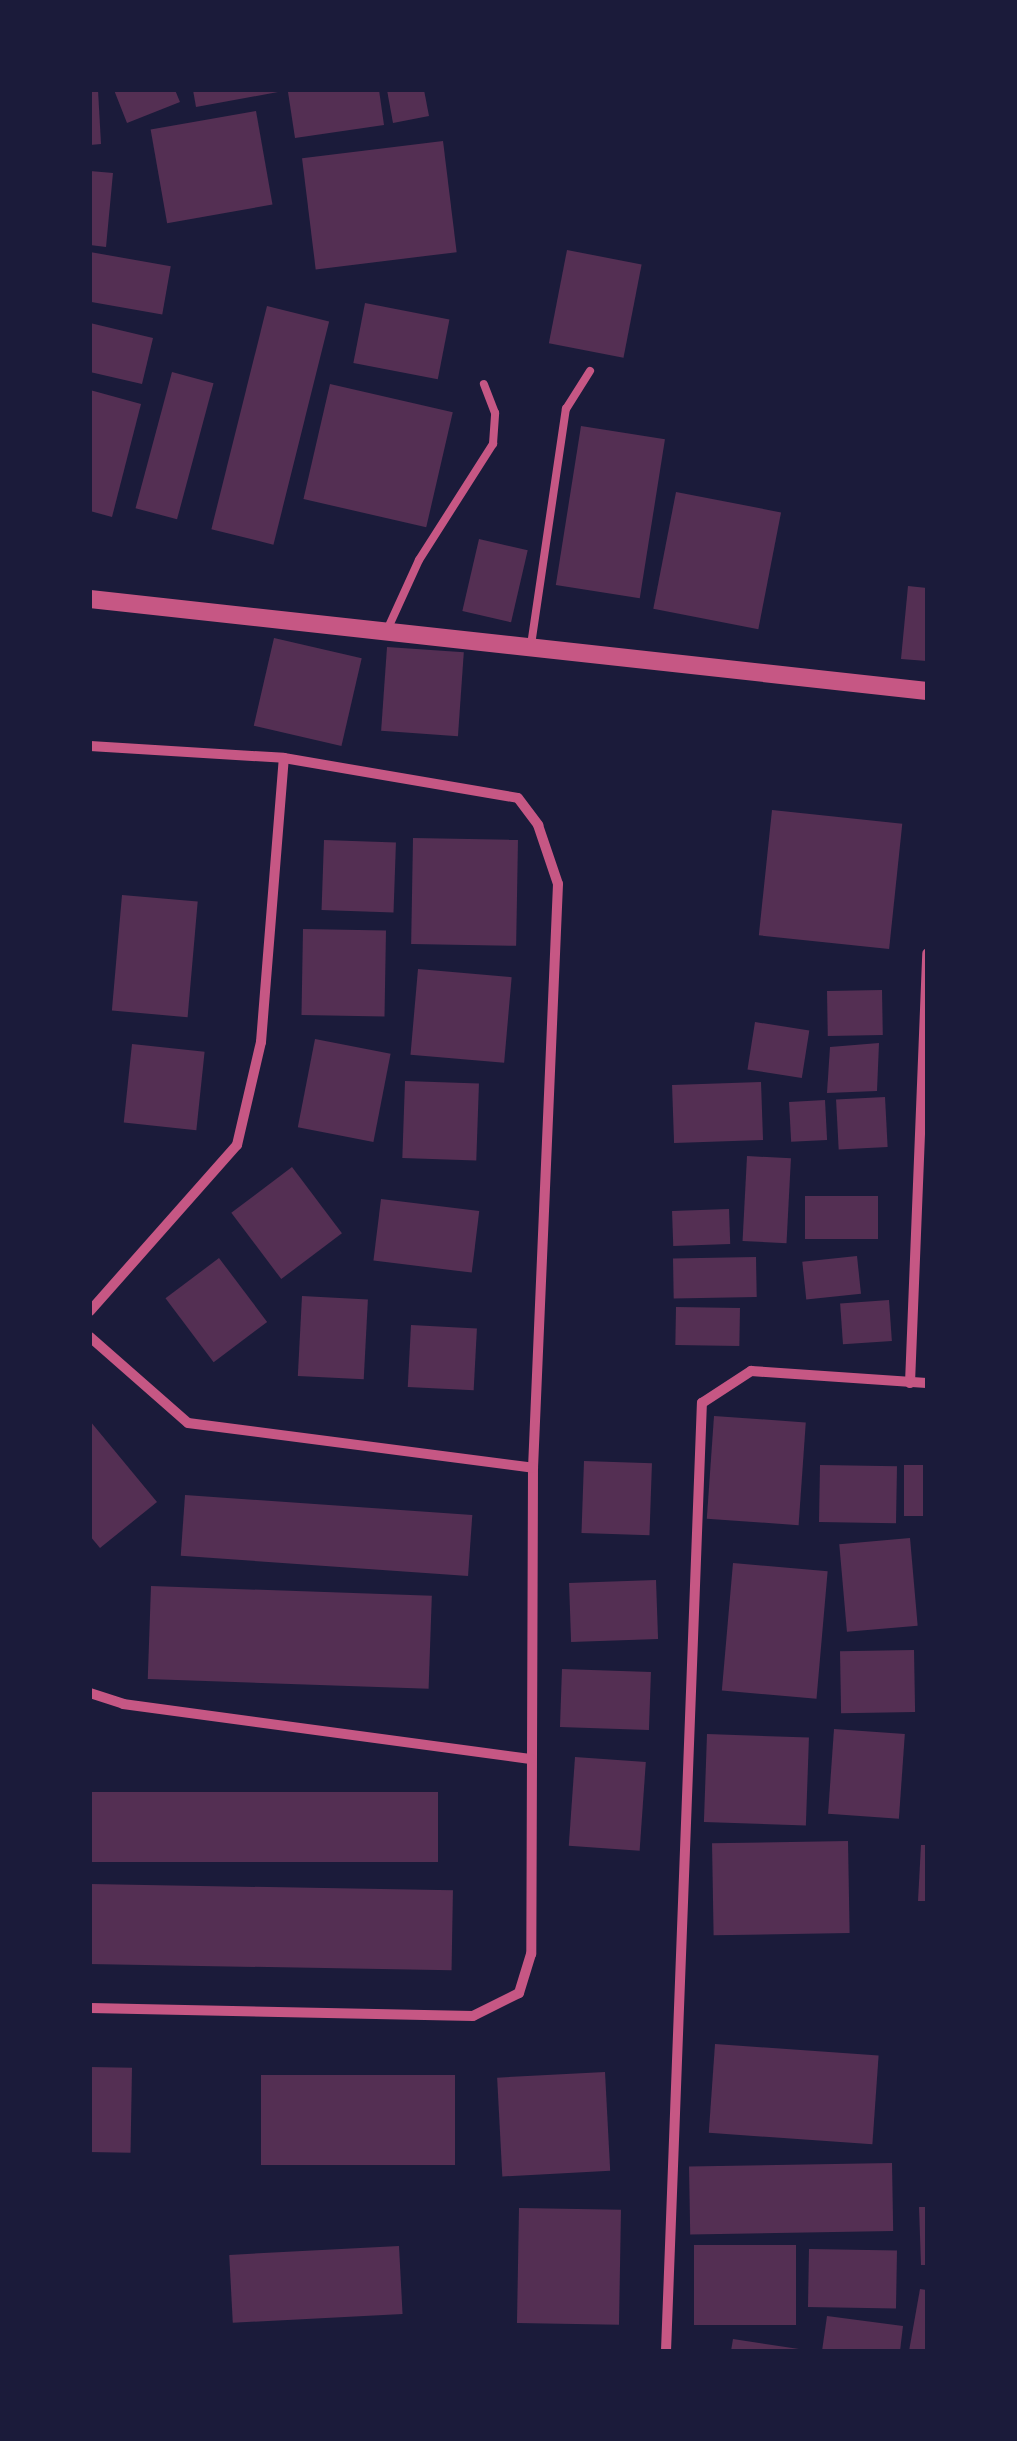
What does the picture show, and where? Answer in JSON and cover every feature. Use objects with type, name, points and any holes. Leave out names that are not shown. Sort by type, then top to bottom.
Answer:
[{"type":"street","points":[[90,599],[388,628],[927,691]]},
{"type":"street","points":[[90,746],[284,758],[518,798],[538,824],[558,884],[533,1468],[531,1954],[519,1994],[473,2016],[90,2008]]},
{"type":"street","points":[[90,1311],[237,1146],[262,1042],[284,758]]},
{"type":"street","points":[[910,1383],[927,952]]},
{"type":"street","points":[[90,1337],[188,1423],[533,1468]]},
{"type":"street","points":[[666,2351],[702,1403],[752,1371],[927,1383]]},
{"type":"street","points":[[90,1693],[123,1704],[530,1758]]},
{"type":"lane","points":[[531,646],[566,409],[590,371]]},
{"type":"lane","points":[[388,628],[419,560],[493,444],[495,414],[484,384]]},
{"type":"building","points":[[90,90],[98,90],[101,144],[90,145]]},
{"type":"building","points":[[114,90],[175,90],[180,102],[127,123]]},
{"type":"building","points":[[193,90],[278,90],[278,92],[196,107]]},
{"type":"building","points":[[379,90],[384,125],[295,138],[288,92]]},
{"type":"building","points":[[387,90],[424,90],[429,116],[393,123]]},
{"type":"building","points":[[256,111],[272,205],[167,223],[151,130]]},
{"type":"building","points":[[443,141],[457,252],[316,269],[302,158]]},
{"type":"building","points":[[90,171],[113,173],[106,247],[90,245]]},
{"type":"building","points":[[567,250],[642,265],[623,358],[549,343]]},
{"type":"building","points":[[90,252],[171,266],[162,314],[90,302]]},
{"type":"building","points":[[365,303],[449,319],[438,379],[353,363]]},
{"type":"building","points":[[267,306],[329,321],[273,545],[211,529]]},
{"type":"building","points":[[90,323],[153,338],[142,384],[90,372]]},
{"type":"building","points":[[172,372],[214,383],[177,519],[136,508]]},
{"type":"building","points":[[330,384],[453,412],[426,527],[303,499]]},
{"type":"building","points":[[90,390],[141,404],[112,517],[90,511]]},
{"type":"building","points":[[581,426],[665,439],[640,598],[556,585]]},
{"type":"building","points":[[676,492],[781,512],[758,629],[653,609]]},
{"type":"building","points":[[479,539],[528,550],[511,622],[462,611]]},
{"type":"building","points":[[908,586],[927,588],[927,661],[901,659]]},
{"type":"building","points":[[274,638],[362,658],[341,746],[254,726]]},
{"type":"building","points":[[387,647],[464,652],[458,736],[381,731]]},
{"type":"building","points":[[772,810],[902,824],[889,949],[759,935]]},
{"type":"building","points":[[413,838],[518,840],[516,946],[411,944]]},
{"type":"building","points":[[324,840],[396,843],[394,912],[322,910]]},
{"type":"building","points":[[122,895],[198,902],[188,1017],[112,1011]]},
{"type":"building","points":[[303,929],[386,930],[384,1016],[301,1015]]},
{"type":"building","points":[[418,969],[512,977],[504,1063],[411,1055]]},
{"type":"building","points":[[882,990],[883,1035],[828,1036],[827,991]]},
{"type":"building","points":[[755,1022],[809,1031],[802,1078],[747,1069]]},
{"type":"building","points":[[315,1039],[391,1054],[373,1142],[298,1127]]},
{"type":"building","points":[[879,1043],[877,1091],[827,1093],[830,1047]]},
{"type":"building","points":[[132,1044],[205,1052],[196,1130],[124,1123]]},
{"type":"building","points":[[405,1081],[479,1084],[476,1161],[402,1158]]},
{"type":"building","points":[[761,1082],[763,1140],[674,1143],[672,1085]]},
{"type":"building","points":[[885,1097],[888,1147],[839,1149],[836,1100]]},
{"type":"building","points":[[825,1100],[827,1140],[791,1142],[789,1102]]},
{"type":"building","points":[[747,1156],[791,1158],[786,1243],[743,1241]]},
{"type":"building","points":[[292,1167],[342,1233],[281,1279],[231,1213]]},
{"type":"building","points":[[805,1196],[878,1196],[878,1239],[805,1239]]},
{"type":"building","points":[[381,1199],[479,1211],[472,1273],[373,1261]]},
{"type":"building","points":[[729,1209],[730,1244],[673,1246],[672,1211]]},
{"type":"building","points":[[857,1256],[861,1294],[806,1300],[802,1262]]},
{"type":"building","points":[[756,1257],[757,1297],[674,1298],[673,1258]]},
{"type":"building","points":[[219,1258],[267,1322],[214,1362],[165,1298]]},
{"type":"building","points":[[302,1296],[368,1299],[364,1379],[298,1376]]},
{"type":"building","points":[[889,1300],[892,1341],[843,1344],[840,1303]]},
{"type":"building","points":[[676,1307],[740,1308],[739,1346],[675,1345]]},
{"type":"building","points":[[411,1325],[477,1328],[474,1390],[408,1387]]},
{"type":"building","points":[[714,1416],[806,1422],[799,1525],[707,1519]]},
{"type":"building","points":[[90,1421],[157,1502],[100,1548],[90,1536]]},
{"type":"building","points":[[584,1461],[652,1463],[649,1535],[581,1533]]},
{"type":"building","points":[[820,1465],[897,1466],[896,1523],[819,1522]]},
{"type":"building","points":[[904,1465],[923,1465],[923,1516],[904,1516]]},
{"type":"building","points":[[185,1495],[472,1515],[468,1576],[181,1556]]},
{"type":"building","points":[[910,1538],[918,1626],[847,1632],[839,1544]]},
{"type":"building","points":[[733,1563],[828,1571],[816,1699],[722,1691]]},
{"type":"building","points":[[656,1580],[658,1639],[571,1642],[569,1583]]},
{"type":"building","points":[[151,1586],[432,1596],[429,1689],[148,1679]]},
{"type":"building","points":[[914,1650],[915,1712],[841,1713],[840,1651]]},
{"type":"building","points":[[562,1669],[651,1672],[649,1730],[560,1727]]},
{"type":"building","points":[[834,1729],[905,1734],[899,1819],[828,1814]]},
{"type":"building","points":[[707,1734],[809,1738],[806,1826],[704,1822]]},
{"type":"building","points":[[575,1757],[646,1762],[640,1851],[569,1846]]},
{"type":"building","points":[[90,1792],[438,1792],[438,1862],[90,1862]]},
{"type":"building","points":[[848,1841],[850,1933],[714,1935],[712,1843]]},
{"type":"building","points":[[921,1845],[927,1845],[927,1901],[918,1901]]},
{"type":"building","points":[[90,1884],[453,1890],[452,1970],[90,1964]]},
{"type":"building","points":[[715,2044],[879,2055],[872,2144],[709,2133]]},
{"type":"building","points":[[90,2067],[132,2068],[131,2153],[90,2152]]},
{"type":"building","points":[[605,2072],[610,2171],[502,2177],[497,2078]]},
{"type":"building","points":[[261,2075],[455,2075],[455,2165],[261,2165]]},
{"type":"building","points":[[892,2163],[893,2231],[690,2235],[689,2167]]},
{"type":"building","points":[[919,2207],[927,2207],[927,2265],[921,2265]]},
{"type":"building","points":[[519,2208],[621,2210],[619,2325],[517,2323]]},
{"type":"building","points":[[694,2245],[796,2245],[796,2325],[694,2325]]},
{"type":"building","points":[[399,2246],[403,2314],[233,2323],[229,2255]]},
{"type":"building","points":[[809,2249],[897,2251],[896,2309],[808,2307]]},
{"type":"building","points":[[920,2289],[927,2290],[927,2351],[909,2351]]},
{"type":"building","points":[[827,2316],[903,2326],[900,2351],[822,2351]]},
{"type":"building","points":[[733,2339],[799,2349],[799,2351],[731,2351]]}]
